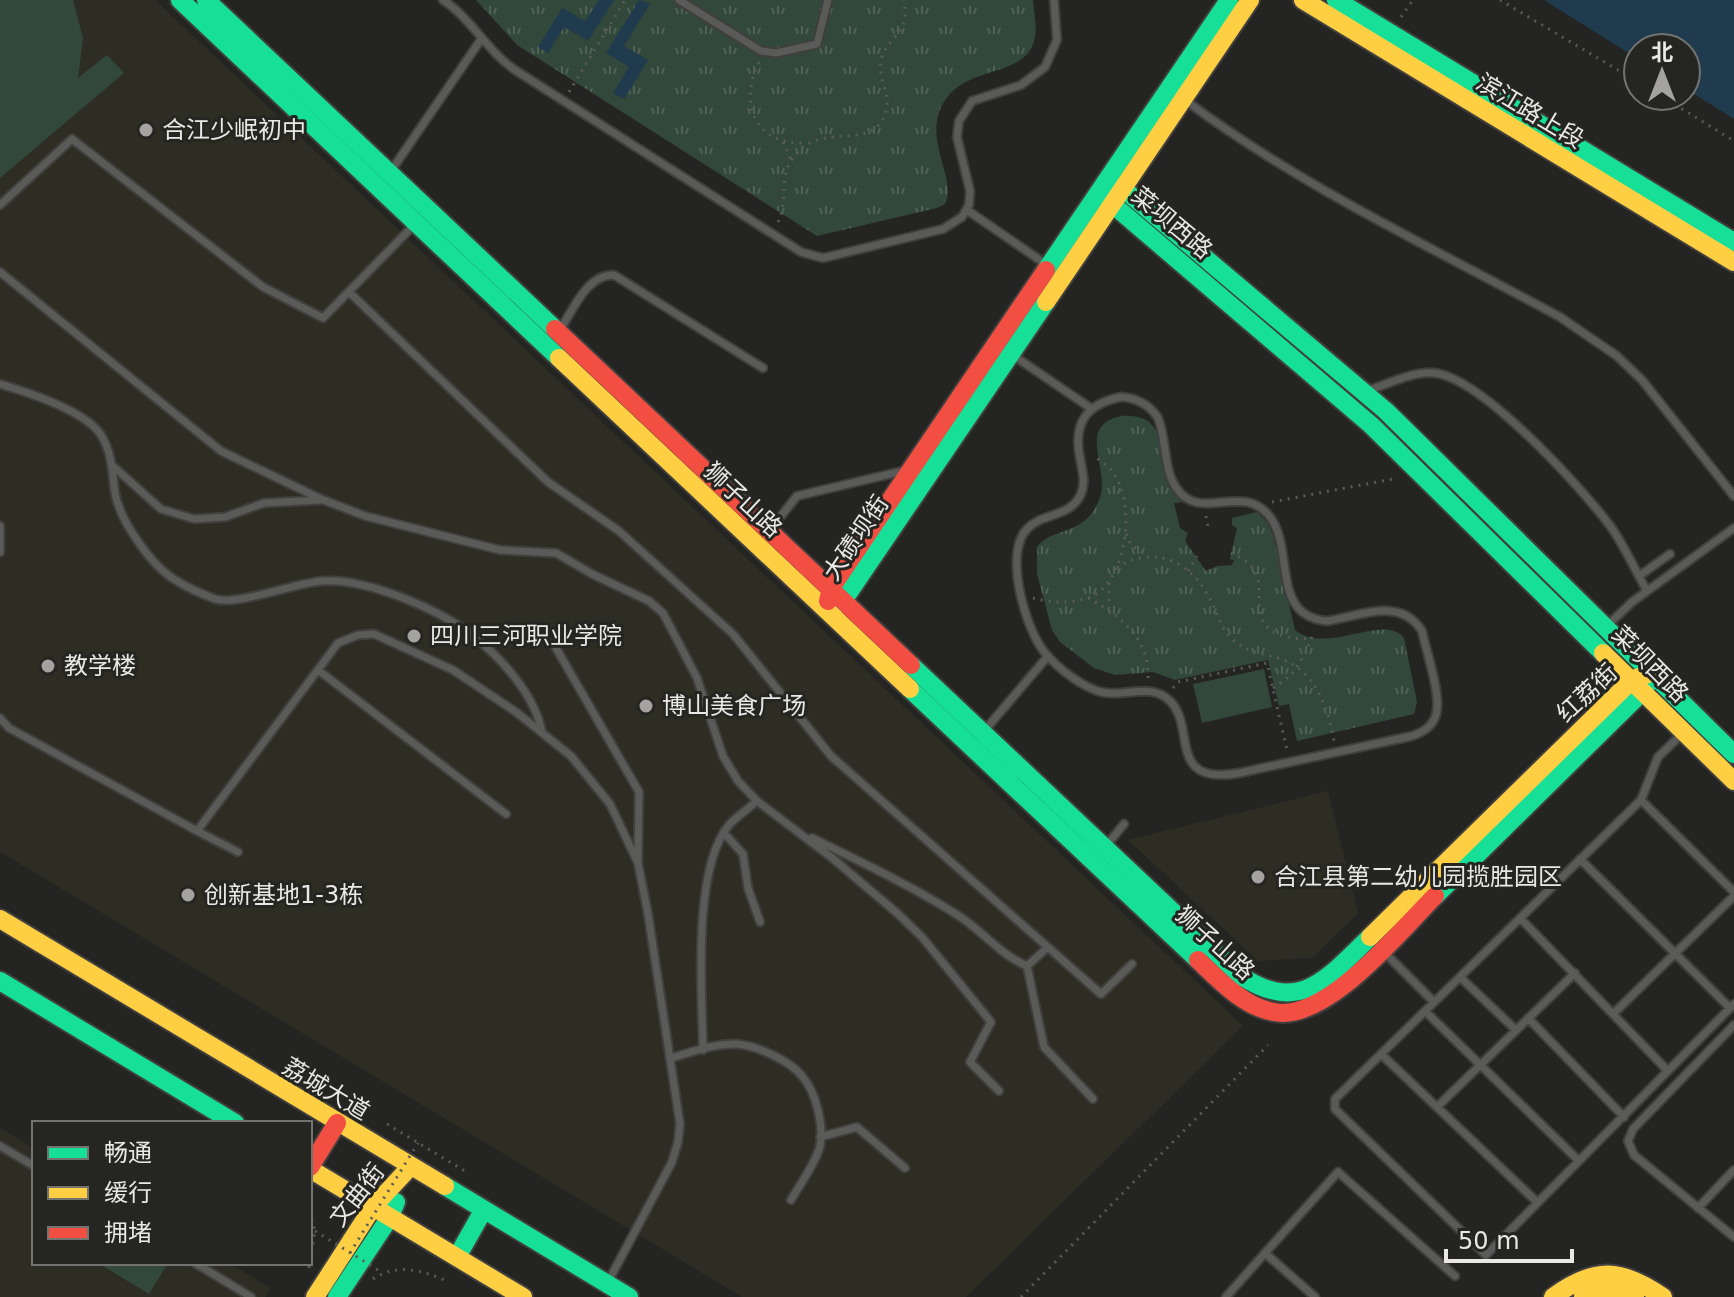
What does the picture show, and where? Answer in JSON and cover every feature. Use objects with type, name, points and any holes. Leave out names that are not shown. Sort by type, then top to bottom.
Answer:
[{"type":"street","name":"狮子山路","points":[[180,0],[422,216],[834,600],[1241,999],[1259,1009],[1286,1004]]},
{"type":"street","name":"狮子山路","points":[[206,0],[390,173],[422,216]]},
{"type":"street","name":"大碛坝街","points":[[834,600],[912,468],[1003,348],[1049,266],[1112,191],[1229,0]]},
{"type":"street","name":"大碛坝街","points":[[834,600],[1003,348],[1250,0]]},
{"type":"street","name":"滨江路上段","points":[[1303,0],[1734,262]]},
{"type":"street","name":"滨江路上段","points":[[1336,0],[1734,242]]},
{"type":"street","name":"菜坝西路","points":[[1112,191],[1363,391],[1654,672],[1734,754]]},
{"type":"street","name":"菜坝西路","points":[[1112,191],[1422,474],[1734,781]]},
{"type":"street","name":"狮子山路","points":[[554,341],[769,531],[834,600]]},
{"type":"street","name":"红荔街","points":[[1286,1004],[1300,1012],[1327,1000],[1375,944],[1654,672]]},
{"type":"street","name":"狮子山路","points":[[977,740],[1105,847],[1241,976],[1258,988],[1277,994],[1286,1004]]},
{"type":"street","name":"荔城大道","points":[[0,919],[629,1297]]},
{"type":"street","points":[[0,981],[232,1121]]},
{"type":"street","points":[[312,1165],[337,1123]]},
{"type":"street","name":"文曲街","points":[[315,1297],[373,1207],[410,1167]]},
{"type":"street","name":"文曲街","points":[[337,1297],[390,1217],[410,1167]]},
{"type":"street","points":[[312,1169],[523,1297]]},
{"type":"street","points":[[457,1257],[483,1211]]},
{"type":"street","points":[[1553,1297],[1579,1279],[1610,1274],[1634,1277],[1663,1297]]},
{"type":"street","points":[[1583,1297],[1599,1291],[1621,1292],[1635,1297]]},
{"type":"lane","points":[[443,0],[503,62],[807,256],[823,258],[943,229],[956,223],[967,210],[970,191],[957,137],[959,121],[972,101],[1021,85],[1045,67],[1057,40],[1054,0]]},
{"type":"lane","points":[[679,0],[764,52],[776,53],[817,44],[828,0]]},
{"type":"lane","points":[[390,173],[482,38]]},
{"type":"lane","points":[[1182,98],[1229,132],[1310,182],[1591,337],[1642,380],[1734,496]]},
{"type":"lane","points":[[0,205],[72,139],[263,287],[323,318],[422,216]]},
{"type":"lane","points":[[967,210],[1049,266]]},
{"type":"lane","points":[[0,272],[221,451],[321,499],[365,516],[500,550],[556,553],[649,601],[663,613],[697,678],[723,756],[738,781],[757,801],[831,857],[922,937],[991,1022],[970,1062],[999,1091]]},
{"type":"lane","points":[[554,341],[590,285],[600,277],[614,275],[763,368]]},
{"type":"lane","points":[[349,292],[548,482],[619,531],[733,634],[831,756],[1047,948],[1101,994],[1132,964]]},
{"type":"lane","points":[[1003,348],[1092,409]]},
{"type":"lane","points":[[1363,391],[1431,372],[1447,375],[1469,387],[1533,441],[1589,498],[1614,532],[1647,591]]},
{"type":"lane","points":[[0,384],[34,394],[81,418],[100,434],[114,467],[116,495],[125,523],[151,558],[174,580],[219,600],[235,600],[278,588],[323,581],[360,584],[435,613],[473,636],[512,676],[539,716],[542,733]]},
{"type":"lane","points":[[1121,397],[1147,405],[1161,426],[1172,480],[1182,495],[1206,505],[1234,500],[1256,505],[1266,513],[1276,526],[1292,600],[1302,612],[1327,621],[1390,610],[1406,614],[1422,631],[1436,699],[1433,722],[1420,733],[1217,775],[1199,768],[1186,752],[1178,715],[1165,696],[1147,691],[1101,692],[1084,685],[1048,656],[1034,639],[1022,595],[1016,553],[1027,528],[1042,519],[1065,512],[1082,492],[1084,481],[1077,443],[1081,423],[1092,409],[1103,400],[1121,397]]},
{"type":"lane","points":[[114,467],[161,509],[194,519],[225,517],[264,503],[321,499]]},
{"type":"lane","points":[[769,531],[797,496],[912,468]]},
{"type":"lane","points":[[0,526],[0,552]]},
{"type":"lane","points":[[1593,640],[1647,591],[1734,528]]},
{"type":"lane","points":[[1639,576],[1670,554]]},
{"type":"lane","points":[[197,831],[338,643],[358,635],[374,634],[453,670],[571,756],[610,804],[638,863]]},
{"type":"lane","points":[[556,648],[639,792],[638,863],[680,1124],[672,1162],[606,1284]]},
{"type":"lane","points":[[977,740],[1048,656]]},
{"type":"lane","points":[[318,670],[506,814]]},
{"type":"lane","points":[[0,718],[9,728],[238,852]]},
{"type":"lane","points":[[1580,859],[1732,1006],[1486,1255],[1335,1109],[1335,1099],[1580,859],[1641,800],[1658,757],[1685,731]]},
{"type":"lane","points":[[1614,1013],[1734,894],[1641,800]]},
{"type":"lane","points":[[703,1050],[702,950],[707,884],[717,845],[724,833],[757,801]]},
{"type":"lane","points":[[1105,847],[1124,824]]},
{"type":"lane","points":[[796,830],[907,884],[960,917],[1009,958],[1027,966]]},
{"type":"lane","points":[[724,833],[743,854],[748,888],[760,922]]},
{"type":"lane","points":[[1520,918],[1667,1070]]},
{"type":"lane","points":[[1375,944],[1434,1002]]},
{"type":"lane","points":[[1027,966],[1047,948]]},
{"type":"lane","points":[[1027,966],[1044,1047],[1093,1099]]},
{"type":"lane","points":[[1437,1107],[1575,973]]},
{"type":"lane","points":[[1460,977],[1516,1030]]},
{"type":"lane","points":[[1425,1011],[1579,1161]]},
{"type":"lane","points":[[1528,1018],[1624,1117]]},
{"type":"lane","points":[[1734,1025],[1633,1129],[1628,1141],[1634,1155],[1734,1237]]},
{"type":"lane","points":[[671,1058],[723,1045],[740,1044],[779,1058],[802,1075],[815,1099],[820,1147],[791,1200]]},
{"type":"lane","points":[[1381,1054],[1537,1202]]},
{"type":"lane","points":[[820,1137],[857,1127],[905,1168]]},
{"type":"lane","points":[[0,1146],[32,1165]]},
{"type":"lane","points":[[1698,1208],[1734,1170]]},
{"type":"lane","points":[[1226,1297],[1338,1172],[1455,1276]]},
{"type":"lane","points":[[1265,1253],[1315,1297]]},
{"type":"lane","points":[[198,1265],[251,1297]]},
{"type":"path","points":[[564,101],[625,0]]},
{"type":"path","points":[[1500,0],[1622,72]]},
{"type":"path","points":[[764,52],[749,87],[749,102],[753,117],[765,132],[783,142],[810,143],[832,136],[859,136],[881,123],[888,102],[880,67],[883,55],[899,36],[905,22],[905,1]]},
{"type":"path","points":[[1687,112],[1734,141]]},
{"type":"path","points":[[783,142],[791,160]]},
{"type":"path","points":[[771,233],[783,211],[785,174],[791,160],[810,143]]},
{"type":"path","points":[[1022,595],[1059,602],[1088,598],[1098,593],[1117,568],[1125,531],[1125,504],[1113,472],[1077,443]]},
{"type":"path","points":[[1256,505],[1422,474]]},
{"type":"path","points":[[1125,531],[1131,545],[1148,556],[1173,561],[1188,571],[1209,596],[1222,627],[1232,640],[1256,653],[1282,659],[1313,682],[1325,706],[1336,752]]},
{"type":"path","points":[[1231,553],[1243,559],[1254,571],[1258,579],[1260,613],[1273,632],[1284,638],[1312,638]]},
{"type":"path","points":[[1117,568],[1129,560],[1148,556]]},
{"type":"path","points":[[1188,571],[1197,556]]},
{"type":"path","points":[[1110,580],[1110,610]]},
{"type":"path","points":[[1088,598],[1110,610],[1136,635],[1145,655],[1147,691]]},
{"type":"path","points":[[1273,688],[1286,680],[1305,656],[1318,620]]},
{"type":"path","points":[[1165,696],[1178,682],[1267,663],[1289,762]]},
{"type":"path","points":[[1021,1297],[1268,1045]]},
{"type":"path","points":[[387,1124],[468,1173]]},
{"type":"path","points":[[350,1253],[418,1143]]},
{"type":"path","points":[[312,1220],[315,1231],[312,1257]]},
{"type":"path","points":[[315,1231],[383,1273],[404,1269],[449,1282]]},
{"type":"path","points":[[304,1279],[309,1265]]},
{"type":"shaded area","name":"四川三河职业学院","points":[[0,0],[155,0],[1243,1026],[966,1297],[742,1297],[0,852]]},
{"type":"shaded area","name":"合江县第二幼儿园揽胜园区","points":[[1328,791],[1358,913],[1312,958],[1258,961],[1128,840]]},
{"type":"shaded area","points":[[0,1128],[32,1147],[32,1265],[232,1265],[271,1288],[265,1297],[0,1297]]},
{"type":"green space","points":[[0,0],[73,0],[83,38],[78,78],[107,55],[124,73],[0,178]]},
{"type":"green space","points":[[476,0],[1033,0],[1036,33],[1030,50],[1021,59],[967,81],[944,102],[936,130],[947,182],[945,204],[817,236],[517,45]]},
{"type":"green space","points":[[1122,416],[1140,417],[1151,424],[1158,434],[1167,477],[1183,502],[1174,503],[1180,528],[1188,533],[1185,541],[1206,571],[1232,565],[1234,560],[1230,559],[1237,528],[1232,525],[1232,518],[1257,512],[1267,522],[1273,535],[1295,630],[1308,637],[1323,639],[1383,629],[1395,631],[1404,638],[1417,702],[1414,714],[1297,741],[1289,704],[1279,706],[1268,660],[1175,680],[1153,672],[1115,675],[1094,668],[1060,642],[1052,630],[1037,574],[1037,547],[1051,536],[1077,526],[1093,512],[1102,488],[1097,450],[1100,429],[1108,421]]},
{"type":"green space","points":[[1264,669],[1272,707],[1202,723],[1193,684]]},
{"type":"green space","points":[[101,1265],[167,1265],[149,1294]]},
{"type":"water","points":[[599,0],[614,0],[588,41],[564,27],[548,53],[538,47],[562,8],[585,21]]},
{"type":"water","points":[[639,0],[650,4],[624,46],[648,60],[624,99],[613,93],[629,67],[606,53]]},
{"type":"water","points":[[1544,0],[1734,0],[1734,119],[1702,99],[1702,32],[1622,32],[1622,49]]},
{"type":"traffic: fast","points":[[180,0],[559,358]]},
{"type":"traffic: fast","points":[[206,0],[555,329]]},
{"type":"traffic: fast","points":[[1046,270],[1229,0]]},
{"type":"traffic: fast","points":[[1336,0],[1734,242]]},
{"type":"traffic: fast","points":[[1104,184],[1111,203],[1371,425],[1603,653]]},
{"type":"traffic: fast","points":[[1104,184],[1121,187],[1386,411],[1734,754]]},
{"type":"traffic: fast","points":[[831,607],[843,601],[1046,302]]},
{"type":"traffic: fast","points":[[911,665],[1241,976],[1262,987],[1280,992],[1297,992],[1326,978],[1370,937]]},
{"type":"traffic: fast","points":[[1435,896],[1644,690],[1654,672]]},
{"type":"traffic: fast","points":[[910,689],[1198,960]]},
{"type":"traffic: fast","points":[[0,981],[232,1121]]},
{"type":"traffic: fast","points":[[445,1186],[629,1297]]},
{"type":"traffic: fast","points":[[337,1297],[390,1217],[396,1202]]},
{"type":"traffic: fast","points":[[457,1257],[483,1211]]},
{"type":"traffic: slow","points":[[1046,302],[1250,0]]},
{"type":"traffic: slow","points":[[1303,0],[1734,262]]},
{"type":"traffic: slow","points":[[559,358],[910,689]]},
{"type":"traffic: slow","points":[[1603,653],[1734,781]]},
{"type":"traffic: slow","points":[[1370,937],[1633,679],[1654,672]]},
{"type":"traffic: slow","points":[[0,919],[445,1186]]},
{"type":"traffic: slow","points":[[315,1297],[373,1207],[410,1167]]},
{"type":"traffic: slow","points":[[312,1170],[523,1297]]},
{"type":"traffic: slow","points":[[1553,1297],[1582,1280],[1608,1274],[1634,1280],[1663,1297]]},
{"type":"traffic: slow","points":[[1583,1297],[1609,1291],[1635,1297]]},
{"type":"traffic: jam","points":[[828,601],[831,588],[1046,270]]},
{"type":"traffic: jam","points":[[555,329],[911,665]]},
{"type":"traffic: jam","points":[[1198,960],[1252,1005],[1274,1012],[1294,1012],[1339,989],[1361,971],[1435,896]]},
{"type":"traffic: jam","points":[[312,1164],[337,1123]]},
{"type":"place","name":"合江少岷初中","points":[[146,130]]},
{"type":"place","name":"四川三河职业学院","points":[[414,636]]},
{"type":"place","name":"教学楼","points":[[48,666]]},
{"type":"place","name":"博山美食广场","points":[[646,706]]},
{"type":"place","name":"合江县第二幼儿园揽胜园区","points":[[1258,877]]},
{"type":"place","name":"创新基地1-3栋","points":[[188,895]]}]
